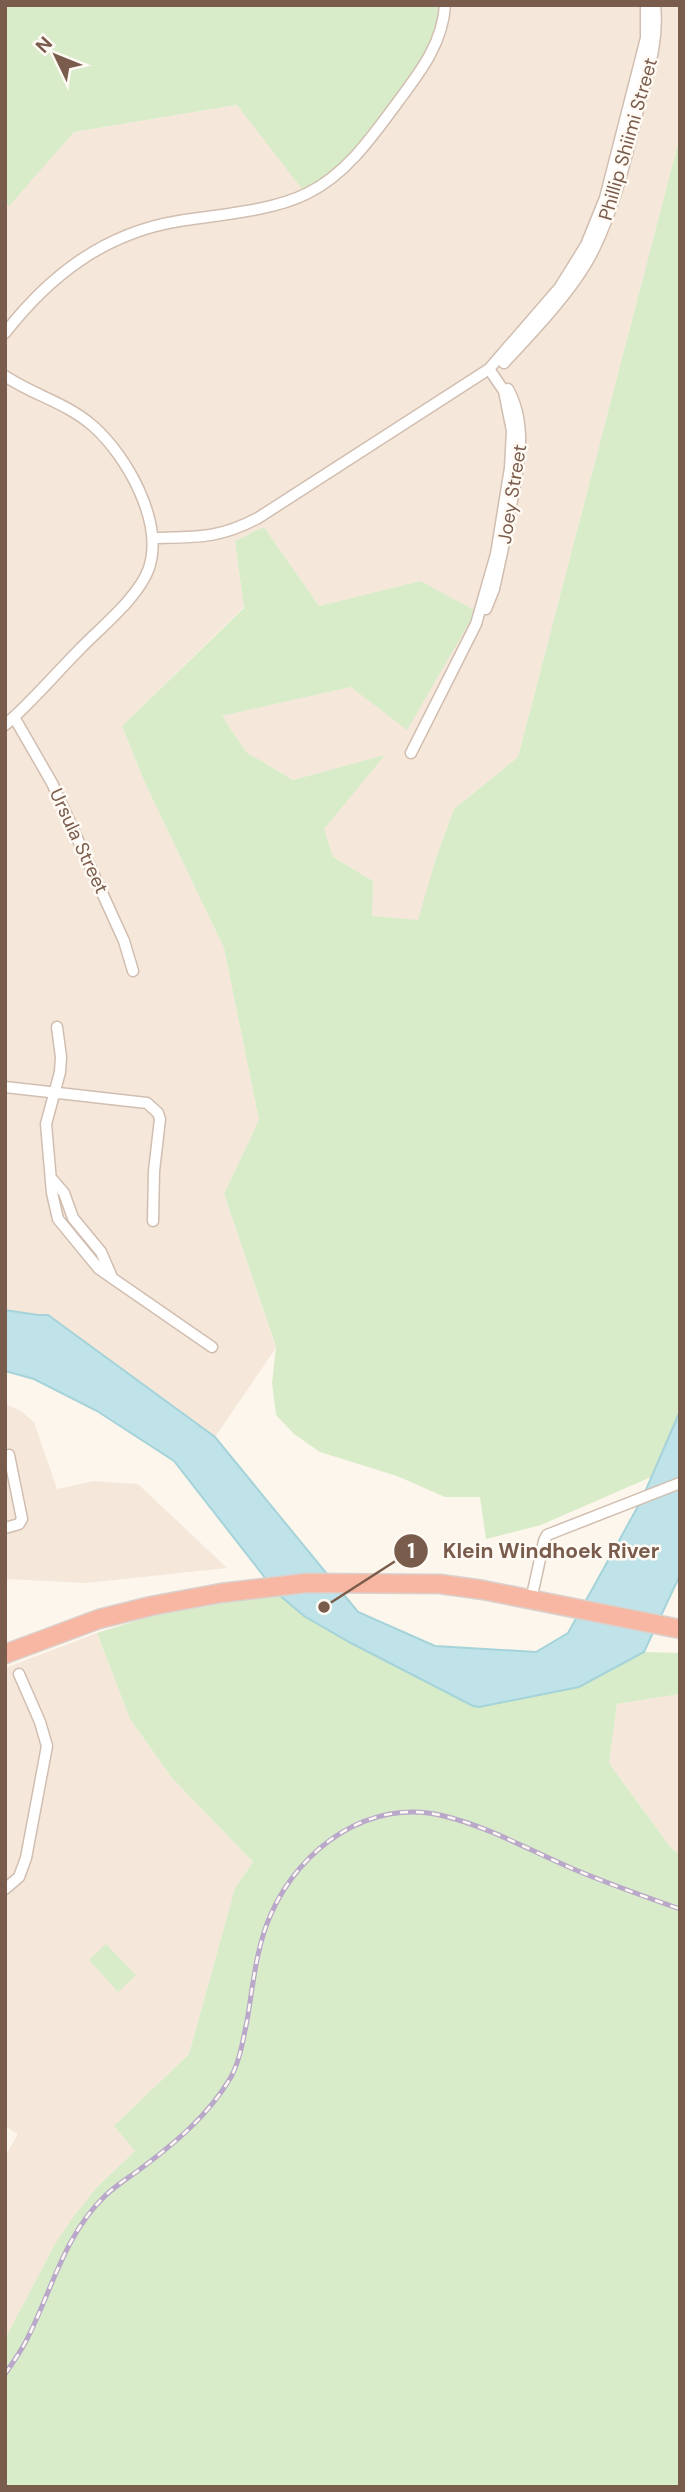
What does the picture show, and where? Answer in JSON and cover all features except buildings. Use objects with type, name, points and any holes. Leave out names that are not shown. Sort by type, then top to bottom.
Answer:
[{"type":"highway","points":[[5,1654],[99,1619],[151,1606],[220,1593],[306,1583],[440,1584],[680,1629]]},
{"type":"highway","points":[[5,1644],[85,1615],[155,1597],[191,1592],[220,1593]]},
{"type":"street","points":[[5,333],[23,309],[54,278],[107,244],[138,231],[292,199],[325,183],[345,167],[364,146],[415,79],[440,34],[445,5]]},
{"type":"street","name":"Phillip Shiimi Street","points":[[493,369],[560,286],[586,245],[605,198],[636,82],[646,38],[646,5]]},
{"type":"street","name":"Phillip Shiimi Street","points":[[153,538],[209,536],[234,530],[258,518],[360,452],[374,448],[493,369],[572,284],[595,248],[620,179],[650,62],[656,34],[656,5]]},
{"type":"street","name":"Joey Street","points":[[411,753],[482,616],[494,589],[501,562],[521,430],[518,411],[493,369]]},
{"type":"street","points":[[5,376],[27,390],[66,408],[94,427],[138,487],[153,538],[148,569],[131,596],[5,725]]},
{"type":"street","name":"Ursula Street","points":[[14,717],[52,783],[124,940],[133,971]]},
{"type":"street","points":[[57,1027],[60,1072],[46,1124],[53,1202],[58,1219],[99,1269],[212,1347]]},
{"type":"street","points":[[5,1087],[147,1103],[158,1113],[153,1221]]},
{"type":"street","points":[[51,1178],[64,1193],[73,1218],[96,1245],[111,1276]]},
{"type":"street","points":[[85,1254],[95,1250],[96,1245]]},
{"type":"street","points":[[5,1528],[19,1524],[22,1519],[9,1455]]},
{"type":"street","points":[[531,1600],[547,1535],[680,1483]]},
{"type":"street","points":[[5,1889],[19,1877],[26,1858],[47,1746],[40,1722],[19,1674]]},
{"type":"shaded area","points":[[445,5],[680,5],[680,136],[518,757],[454,809],[436,858],[419,921],[371,916],[373,881],[333,857],[323,829],[384,756],[293,780],[246,752],[222,716],[351,687],[420,581],[319,606],[264,527],[235,541],[244,607],[122,726],[145,783],[224,948],[259,1120],[224,1194],[276,1348],[215,1437],[48,1315],[5,1310],[5,199],[9,205],[74,132],[237,105]]},
{"type":"shaded area","points":[[5,1404],[21,1411],[34,1422],[57,1489],[94,1481],[138,1484],[227,1568],[86,1583],[5,1579]]},
{"type":"shaded area","points":[[97,1633],[130,1719],[172,1778],[253,1862],[235,1888],[189,2054],[114,2126],[135,2151],[97,2187],[55,2244],[5,2339],[5,2156],[18,2134],[5,2126],[5,1668]]},
{"type":"shaded area","points":[[680,1694],[680,1855],[671,1848],[609,1763],[617,1704]]},
{"type":"green space","points":[[5,5],[445,5],[440,34],[364,146],[306,194],[237,105],[74,132],[9,206],[5,199]]},
{"type":"green space","points":[[680,136],[680,1411],[651,1477],[541,1525],[486,1539],[480,1497],[445,1497],[397,1476],[320,1452],[294,1434],[276,1415],[272,1383],[276,1347],[224,1194],[259,1120],[224,948],[145,783],[122,726],[244,608],[235,541],[264,527],[319,606],[420,581],[476,611],[407,730],[351,687],[222,716],[246,752],[293,780],[385,755],[324,829],[333,857],[373,881],[372,916],[418,920],[454,809],[518,757]]},
{"type":"green space","points":[[277,1593],[304,1616],[418,1677],[579,1687],[644,1652],[680,1653],[680,1694],[617,1704],[609,1763],[671,1848],[680,1855],[680,2487],[5,2487],[5,2339],[55,2244],[71,2220],[97,2187],[135,2151],[114,2126],[189,2054],[235,1888],[253,1862],[172,1778],[130,1719],[97,1633],[148,1617]]},
{"type":"green space","points":[[106,1944],[136,1975],[118,1992],[89,1960]]},
{"type":"water","points":[[5,1310],[48,1315],[215,1437],[358,1612],[435,1646],[536,1652],[568,1633],[642,1499],[680,1411],[680,1575],[644,1652],[579,1687],[473,1706],[304,1616],[277,1593],[174,1461],[97,1411],[34,1379],[5,1371]]},
{"type":"railway","points":[[5,2374],[25,2343],[78,2229],[105,2196],[190,2128],[212,2104],[231,2077],[241,2050],[258,1953],[271,1914],[300,1868],[319,1849],[341,1833],[364,1821],[390,1814],[417,1812],[444,1816],[477,1826],[584,1874],[680,1909]]},
{"type":"place","name":"Klein Windhoek River","points":[[324,1607]]}]
